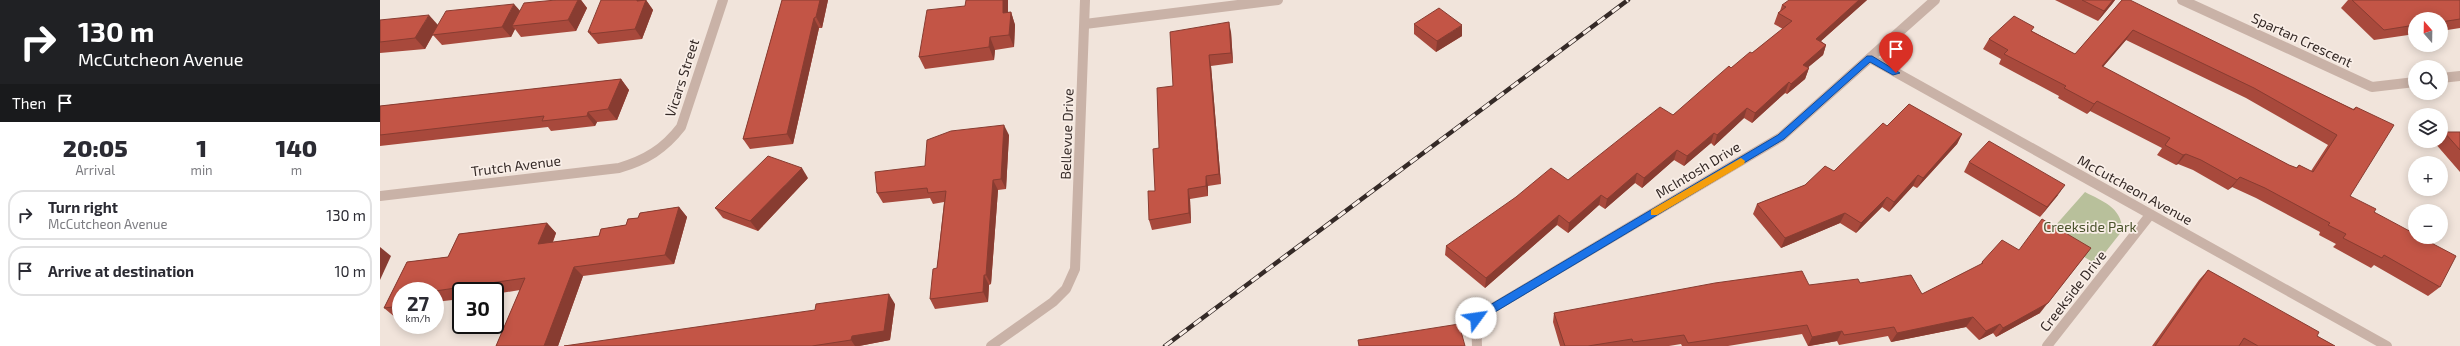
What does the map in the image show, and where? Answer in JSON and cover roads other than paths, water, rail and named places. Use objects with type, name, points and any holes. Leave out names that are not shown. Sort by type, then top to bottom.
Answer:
[{"type":"street","name":"Vicars Street","points":[[653,156],[669,143],[681,127],[722,0]]},
{"type":"street","name":"Bellevue Drive","points":[[992,346],[1054,302],[1066,289],[1075,269],[1086,0]]},
{"type":"street","points":[[1085,24],[1278,0]]},
{"type":"street","name":"McIntosh Drive","points":[[1477,346],[1476,318],[1781,137],[1935,0]]},
{"type":"street","name":"Spartan Crescent","points":[[2182,0],[2372,87],[2408,83]]},
{"type":"street","name":"McCutcheon Avenue","points":[[1870,58],[2387,346]]},
{"type":"street","points":[[2448,77],[2460,76]]},
{"type":"street","name":"Trutch Avenue","points":[[380,196],[618,168],[653,156]]},
{"type":"street","name":"Creekside Drive","points":[[2047,346],[2150,215]]},
{"type":"railway","points":[[1165,346],[1628,0]]},
{"type":"park label","name":"Creekside Park","points":[[2090,227]]}]
